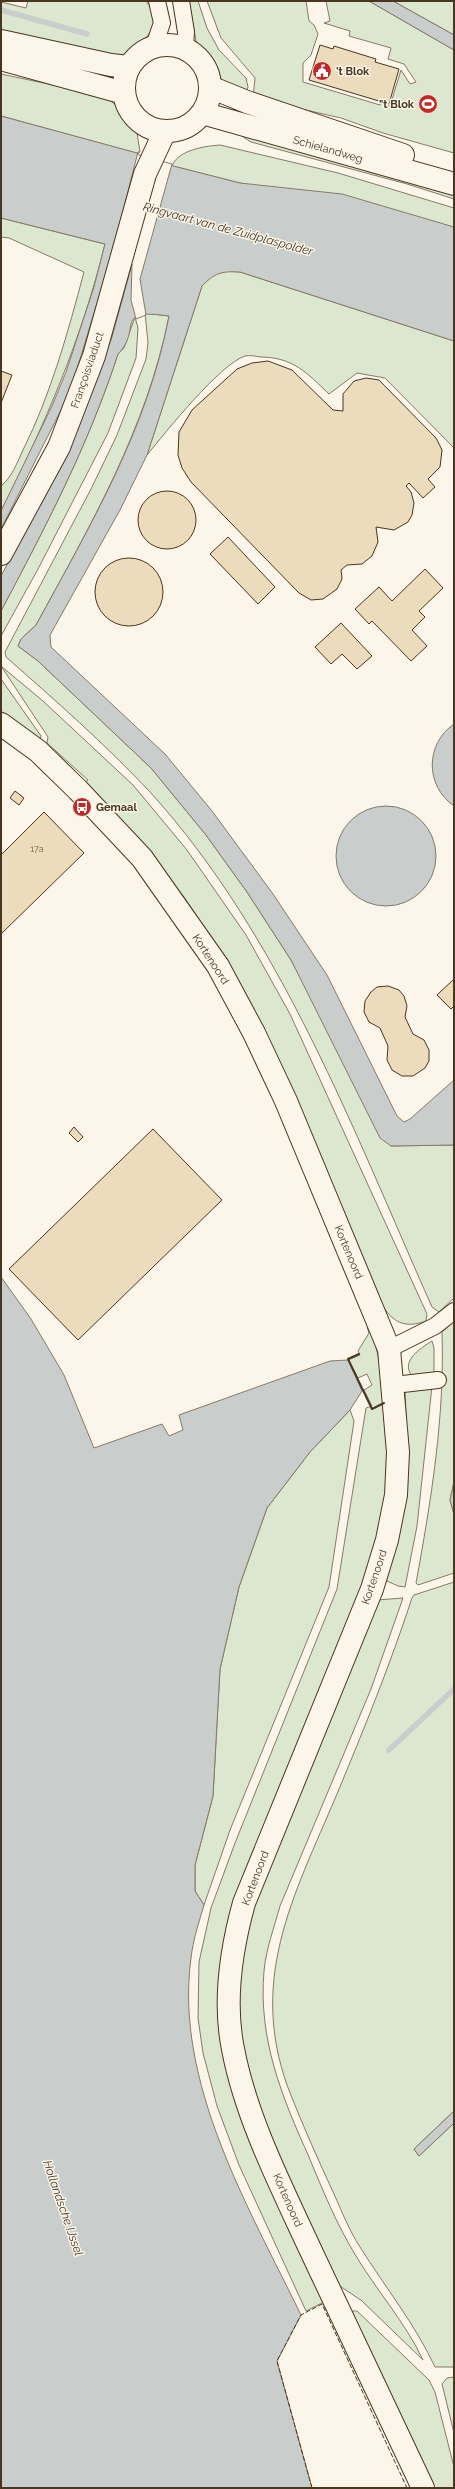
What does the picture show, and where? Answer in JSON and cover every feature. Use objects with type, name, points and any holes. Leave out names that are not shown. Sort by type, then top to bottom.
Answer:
[{"type":"street","points":[[154,46],[162,23],[157,1]]},
{"type":"street","points":[[181,1],[186,32],[185,48]]},
{"type":"street","points":[[1,42],[111,65],[129,67]]},
{"type":"street","points":[[164,44],[185,48],[203,64],[210,87],[208,101],[202,113],[186,127],[154,139],[130,110],[124,93],[124,84],[129,67],[136,58],[154,46],[164,44]]},
{"type":"street","points":[[1,59],[124,93]]},
{"type":"street","name":"Schielandweg","points":[[210,87],[247,102],[376,148],[454,170]]},
{"type":"street","name":"Schielandweg","points":[[202,113],[454,184]]},
{"type":"street","name":"Françoisviaduct","points":[[1,554],[59,447],[94,356],[154,139]]},
{"type":"street","name":"Kortenoord","points":[[1,724],[38,751],[78,790],[142,858],[218,966],[254,1033],[286,1101],[389,1349],[394,1385],[398,1452],[396,1495],[387,1540],[372,1589],[244,1903],[234,1940],[229,1976],[229,2013],[232,2048],[242,2087],[278,2180],[422,2488]]},
{"type":"street","points":[[389,1349],[435,1326],[454,1311]]},
{"type":"street","points":[[394,1385],[438,1380]]},
{"type":"green space","points":[[28,1],[146,1],[152,10],[154,18],[153,26],[150,33],[138,46],[123,56],[1,36],[1,2],[26,8]]},
{"type":"green space","points":[[189,1],[198,1],[207,28],[219,50],[246,78],[248,87],[245,96],[224,83],[196,41]]},
{"type":"green space","points":[[207,1],[306,1],[309,21],[314,25],[318,34],[311,55],[303,63],[303,82],[380,105],[380,103],[390,106],[401,70],[410,84],[416,82],[404,64],[388,59],[391,48],[349,36],[350,31],[324,23],[330,21],[326,1],[369,1],[454,50],[454,153],[383,133],[341,118],[253,98],[255,78],[221,38]]},
{"type":"green space","points":[[393,1],[454,1],[454,35]]},
{"type":"green space","points":[[1,74],[105,96],[120,109],[137,133],[140,152],[138,152],[137,156],[136,153],[1,116]]},
{"type":"green space","points":[[242,132],[454,190],[454,199],[407,184],[251,142],[243,137]]},
{"type":"green space","points":[[220,145],[338,173],[454,208],[454,227],[240,183],[172,166],[180,156],[186,153],[207,146]]},
{"type":"green space","points":[[1,218],[105,244],[96,279],[74,347],[33,446],[1,511],[1,486],[14,470],[42,407],[65,340],[84,272],[9,238],[1,237]]},
{"type":"green space","points":[[226,271],[240,272],[454,341],[454,448],[385,378],[357,373],[329,394],[314,379],[291,363],[272,358],[245,356],[234,362],[222,372],[193,400],[147,455],[202,286],[213,275]]},
{"type":"green space","points":[[145,313],[169,316],[147,398],[96,513],[36,625],[21,639],[18,646],[38,661],[151,768],[206,835],[247,892],[291,960],[391,1146],[454,1145],[454,1298],[439,1312],[432,1307],[343,1105],[311,1038],[276,972],[238,909],[197,848],[150,792],[98,740],[6,657],[5,652],[91,489],[117,435],[146,359],[148,343]]},
{"type":"green space","points":[[135,317],[138,328],[136,358],[108,433],[38,569],[1,636],[1,611],[50,517],[80,453],[118,354],[124,348]]},
{"type":"green space","points":[[1,666],[43,701],[133,785],[187,850],[246,935],[290,1014],[427,1314],[426,1321],[411,1324],[399,1322],[385,1310],[381,1303],[226,960],[184,897],[146,848],[85,782],[88,780],[47,743],[48,737]]},
{"type":"green space","points":[[1,679],[41,736],[40,741],[1,711]]},
{"type":"green space","points":[[454,1321],[454,1482],[450,1500],[454,1514],[454,1573],[418,1585],[416,1583],[432,1490],[439,1427],[442,1332]]},
{"type":"green space","points":[[370,1326],[380,1365],[386,1405],[388,1445],[385,1496],[381,1517],[368,1569],[219,1995],[326,2301],[306,2311],[239,2165],[217,2106],[203,2053],[198,2018],[199,1962],[211,1908],[235,1843],[337,1589],[366,1408],[372,1406],[364,1390],[372,1385],[367,1374],[358,1378],[348,1360],[360,1355],[358,1351],[369,1333],[367,1327]]},
{"type":"green space","points":[[432,1341],[434,1348],[434,1375],[412,1376],[409,1370],[410,1360],[418,1351]]},
{"type":"green space","points":[[432,1386],[417,1526],[405,1587],[398,1586],[387,1581],[385,1575],[407,1441],[405,1389]]},
{"type":"green space","points":[[350,1410],[354,1421],[329,1587],[230,1830],[204,1905],[195,1891],[195,1865],[213,1796],[220,1669],[239,1587],[267,1508],[310,1452]]},
{"type":"green space","points":[[454,1582],[454,2111],[414,2149],[419,2156],[454,2123],[454,2367],[435,2367],[418,2336],[352,2234],[292,2098],[279,2056],[273,2017],[274,1979],[280,1942],[291,1906],[376,1697],[412,1598],[414,1595]]},
{"type":"green space","points":[[403,1598],[371,1689],[280,1906],[266,1955],[263,1996],[268,2044],[281,2090],[325,2195],[336,2220],[356,2256],[408,2333],[423,2360],[362,2301],[337,2284],[287,2176],[262,2114],[241,2044],[239,2010],[239,1975],[254,1905],[377,1600]]},
{"type":"green space","points":[[351,2311],[357,2311],[429,2380],[435,2392],[454,2467],[454,2488],[433,2488]]},
{"type":"green space","points":[[454,2377],[454,2433],[442,2384],[447,2378]]},
{"type":"water","points":[[369,1],[393,1],[454,35],[454,50]]},
{"type":"water","name":"Ringvaart van de Zuidplaspolder","points":[[1,116],[137,153],[138,157],[240,183],[342,194],[454,227],[454,341],[240,272],[219,274],[211,278],[202,286],[147,455],[120,510],[50,635],[51,647],[165,754],[212,811],[273,894],[327,975],[397,1116],[404,1122],[410,1119],[454,1080],[454,1145],[391,1146],[380,1138],[291,960],[247,892],[206,835],[151,768],[38,661],[18,646],[21,639],[36,625],[77,551],[115,475],[147,398],[169,316],[151,314],[140,315],[134,318],[125,345],[118,354],[80,453],[50,517],[1,611],[1,511],[52,406],[66,372],[94,287],[105,244],[1,218]]},
{"type":"water","points":[[454,724],[454,806],[444,798],[438,788],[432,765],[438,742],[444,732]]},
{"type":"water","points":[[386,806],[405,810],[421,821],[432,837],[436,856],[432,875],[421,891],[405,902],[386,906],[367,902],[351,891],[340,875],[336,856],[340,837],[351,821],[367,810]]},
{"type":"water","name":"Hollandsche IJssel","points":[[1,1277],[31,1319],[64,1375],[94,1448],[162,1424],[169,1436],[183,1430],[179,1415],[330,1361],[348,1360],[362,1391],[350,1410],[310,1452],[267,1508],[239,1587],[220,1669],[213,1796],[195,1865],[195,1891],[204,1905],[191,1958],[189,2005],[194,2051],[205,2097],[220,2143],[259,2232],[301,2315],[277,2361],[312,2488],[1,2488]]},
{"type":"water","points":[[454,1482],[454,1514],[450,1500]]},
{"type":"water","points":[[454,2111],[454,2123],[419,2156],[414,2149]]},
{"type":"pier","points":[[138,152],[139,155],[172,164],[140,279],[146,315],[136,319],[131,300],[132,264],[112,337],[83,415],[47,489],[1,576],[1,529],[63,406],[77,369],[112,254]]},
{"type":"building","points":[[320,45],[333,49],[334,46],[376,59],[375,62],[399,69],[389,104],[309,80]]},
{"type":"building","points":[[268,361],[292,370],[333,410],[343,411],[343,394],[354,381],[366,378],[379,380],[436,438],[442,450],[440,467],[428,479],[435,487],[423,498],[409,483],[406,486],[411,492],[414,503],[412,515],[408,522],[394,530],[376,527],[378,542],[372,556],[362,564],[347,565],[341,570],[342,579],[337,589],[323,599],[311,600],[299,593],[191,482],[182,468],[178,455],[179,432],[192,410],[237,369],[252,363]]},
{"type":"building","points":[[1,371],[12,375],[1,403]]},
{"type":"building","points":[[161,491],[173,491],[188,499],[196,514],[196,526],[188,541],[173,549],[161,549],[146,541],[138,526],[138,514],[146,499]]},
{"type":"building","points":[[228,537],[275,587],[258,604],[210,554]]},
{"type":"building","points":[[129,558],[142,561],[153,568],[160,579],[163,592],[160,605],[153,616],[142,623],[129,626],[116,623],[105,616],[98,605],[95,592],[98,579],[105,568],[116,561]]},
{"type":"building","points":[[425,569],[443,588],[419,611],[425,617],[412,630],[427,646],[411,661],[372,621],[369,624],[355,609],[379,587],[392,601]]},
{"type":"building","points":[[341,623],[372,656],[357,669],[342,654],[331,664],[315,647]]},
{"type":"building","points":[[15,791],[24,798],[19,805],[10,798]]},
{"type":"building","points":[[44,812],[84,853],[1,934],[1,855]]},
{"type":"building","points":[[454,979],[454,1006],[451,1009],[437,995]]},
{"type":"building","points":[[388,986],[399,990],[404,996],[407,1006],[405,1017],[413,1034],[424,1040],[429,1050],[429,1061],[425,1068],[413,1076],[402,1076],[392,1070],[387,1060],[388,1046],[380,1028],[369,1022],[364,1012],[365,1001],[371,992],[377,987]]},
{"type":"building","points":[[74,1127],[83,1137],[78,1142],[69,1133]]},
{"type":"building","points":[[153,1129],[222,1200],[78,1340],[9,1269]]},
{"type":"waterway","points":[[1,10],[87,34]]},
{"type":"waterway","points":[[389,1750],[454,1689]]},
{"type":"fence","points":[[312,2488],[277,2361],[301,2315],[322,2304],[407,2488]]},
{"type":"wall","points":[[359,1354],[348,1359],[372,1409],[384,1403]]},
{"type":"place","name":"'t Blok","points":[[322,71]]},
{"type":"place","name":"\"t Blok","points":[[428,104]]},
{"type":"place","name":"Gemaal","points":[[82,807]]}]
